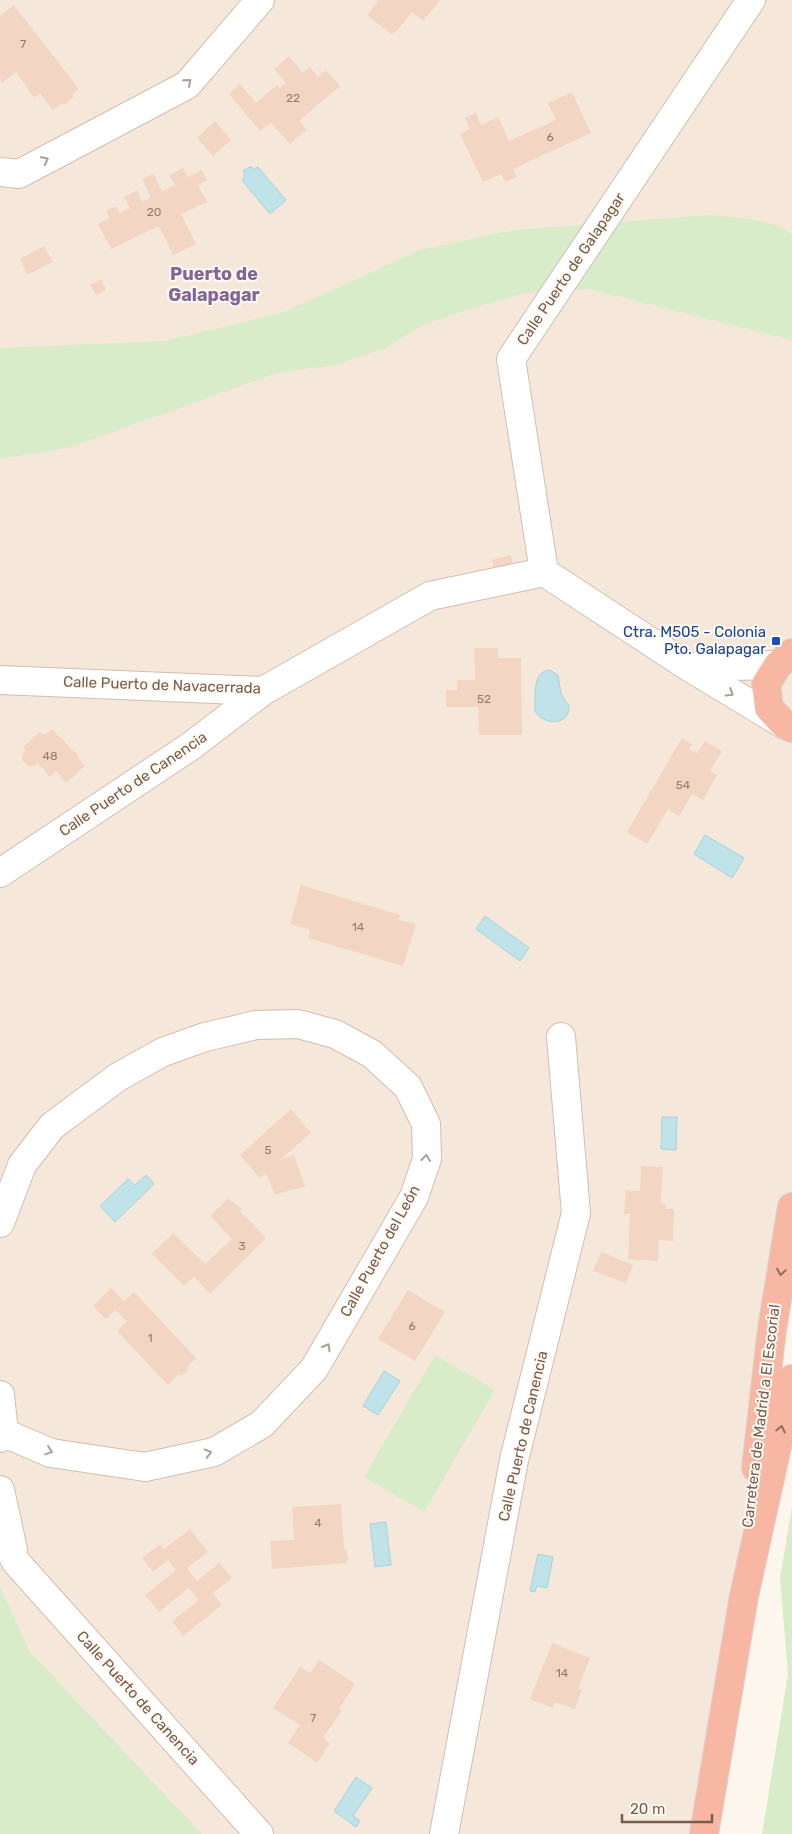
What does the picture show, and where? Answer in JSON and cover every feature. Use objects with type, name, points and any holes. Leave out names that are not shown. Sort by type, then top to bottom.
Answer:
[{"type":"highway","points":[[785,659],[766,684],[769,708],[788,727]]},
{"type":"highway","name":"Carretera de Madrid a El Escorial","points":[[744,1596],[741,1565],[759,1446],[772,1328],[792,1207]]},
{"type":"highway","name":"Carretera de Madrid a El Escorial","points":[[704,1834],[744,1596],[792,1380]]},
{"type":"street","points":[[0,172],[19,174],[187,85],[260,0]]},
{"type":"street","name":"Calle Puerto de Galapagar","points":[[544,572],[511,359],[751,0]]},
{"type":"street","points":[[544,572],[689,667],[788,727]]},
{"type":"street","name":"Calle Puerto de Navacerrada","points":[[0,680],[263,690],[430,596],[544,572]]},
{"type":"street","points":[[689,667],[785,659]]},
{"type":"street","name":"Calle Puerto de Canencia","points":[[0,873],[191,746],[263,690]]},
{"type":"street","name":"Calle Puerto del León","points":[[0,1223],[22,1166],[52,1126],[118,1077],[163,1052],[205,1037],[256,1025],[298,1024],[335,1034],[372,1054],[408,1087],[426,1124],[427,1159],[414,1197],[314,1369],[262,1424],[214,1452],[145,1467],[51,1453],[2,1436]]},
{"type":"street","name":"Calle Puerto de Canencia","points":[[444,1834],[514,1460],[576,1213],[561,1037]]},
{"type":"street","points":[[0,1395],[2,1436]]},
{"type":"street","name":"Calle Puerto de Canencia","points":[[0,1490],[16,1562]]},
{"type":"street","name":"Calle Puerto de Canencia","points":[[0,1532],[16,1562],[259,1834]]},
{"type":"shaded area","points":[[0,0],[792,0],[792,1301],[703,1834],[100,1834],[0,1611]]},
{"type":"green space","points":[[710,215],[765,222],[785,229],[792,235],[792,340],[589,289],[524,293],[425,324],[384,349],[336,365],[277,373],[68,448],[0,459],[0,348],[165,341],[284,312],[420,250],[514,230]]},
{"type":"green space","points":[[435,1355],[495,1390],[424,1512],[364,1477]]},
{"type":"green space","points":[[792,1506],[792,1834],[762,1834],[788,1674],[780,1578]]},
{"type":"green space","points":[[0,1587],[30,1652],[202,1834],[0,1834]]},
{"type":"water","points":[[250,167],[255,169],[258,167],[286,200],[270,214],[242,180],[244,178],[244,170]]},
{"type":"water","points":[[550,670],[558,675],[561,694],[569,706],[565,717],[556,722],[544,719],[535,711],[537,680],[540,675]]},
{"type":"water","points":[[705,835],[744,858],[732,878],[694,854]]},
{"type":"water","points":[[485,916],[529,948],[520,961],[476,929]]},
{"type":"water","points":[[662,1117],[677,1117],[676,1150],[661,1149]]},
{"type":"water","points":[[146,1175],[154,1184],[115,1222],[100,1206],[128,1179],[135,1185]]},
{"type":"water","points":[[384,1371],[400,1381],[378,1415],[363,1406]]},
{"type":"water","points":[[386,1522],[391,1565],[375,1567],[370,1524]]},
{"type":"water","points":[[538,1554],[553,1557],[547,1588],[537,1586],[535,1592],[530,1591]]},
{"type":"water","points":[[356,1777],[372,1788],[353,1816],[360,1821],[356,1827],[334,1811]]},
{"type":"building","points":[[379,0],[440,0],[423,21],[412,12],[397,31],[391,34],[367,15]]},
{"type":"building","points":[[14,5],[79,89],[72,94],[74,97],[64,105],[62,103],[53,110],[40,93],[34,98],[16,72],[2,83],[0,80],[0,16]]},
{"type":"building","points":[[289,56],[303,73],[310,67],[318,77],[326,70],[340,86],[299,121],[307,130],[290,144],[271,123],[260,131],[229,94],[240,84],[256,103],[277,85],[280,88],[286,83],[274,69]]},
{"type":"building","points":[[572,92],[591,133],[513,169],[517,177],[505,182],[501,174],[483,182],[460,134],[470,129],[465,118],[476,113],[481,125],[498,117],[509,141],[556,120],[548,103]]},
{"type":"building","points":[[215,121],[231,140],[213,156],[197,138]]},
{"type":"building","points":[[183,168],[188,177],[202,170],[207,180],[198,185],[207,202],[181,214],[196,244],[173,255],[159,226],[111,249],[98,224],[110,218],[106,211],[116,206],[120,213],[130,208],[124,197],[137,190],[142,202],[151,197],[142,179],[154,174],[162,192],[175,185],[169,175]]},
{"type":"building","points":[[44,246],[53,262],[27,275],[20,259]]},
{"type":"building","points":[[101,279],[106,290],[96,295],[90,285]]},
{"type":"building","points":[[511,555],[513,565],[494,570],[492,560]]},
{"type":"building","points":[[474,648],[498,648],[498,658],[521,658],[522,735],[479,735],[478,707],[446,707],[446,690],[457,690],[457,680],[475,680]]},
{"type":"building","points":[[52,729],[79,756],[77,757],[85,766],[66,783],[56,771],[50,777],[38,763],[34,766],[28,766],[22,760],[23,753],[26,750],[23,747],[40,732],[44,735]]},
{"type":"building","points":[[682,738],[692,744],[689,749],[697,753],[705,741],[722,751],[710,771],[717,775],[703,800],[692,794],[679,816],[668,809],[647,844],[627,832]]},
{"type":"building","points":[[301,885],[400,915],[399,920],[416,924],[403,966],[308,938],[310,930],[290,924]]},
{"type":"building","points":[[291,1109],[311,1133],[280,1160],[294,1155],[305,1186],[275,1195],[266,1173],[260,1178],[240,1155]]},
{"type":"building","points":[[641,1166],[663,1167],[661,1202],[666,1205],[666,1209],[674,1209],[673,1241],[659,1240],[658,1261],[628,1259],[630,1214],[624,1214],[626,1190],[640,1191]]},
{"type":"building","points":[[228,1199],[242,1209],[240,1211],[266,1238],[210,1294],[194,1277],[184,1286],[152,1254],[173,1233],[205,1264],[232,1239],[210,1216]]},
{"type":"building","points":[[601,1252],[633,1265],[626,1283],[593,1271]]},
{"type":"building","points":[[111,1288],[124,1301],[134,1292],[196,1358],[186,1368],[188,1370],[181,1376],[179,1374],[168,1385],[117,1331],[127,1321],[115,1310],[106,1319],[93,1306]]},
{"type":"building","points":[[408,1290],[445,1312],[415,1361],[378,1339]]},
{"type":"building","points":[[341,1504],[344,1549],[347,1551],[347,1563],[272,1569],[270,1541],[294,1540],[292,1507]]},
{"type":"building","points":[[190,1529],[208,1552],[187,1568],[197,1581],[219,1563],[232,1578],[213,1593],[222,1605],[183,1636],[172,1621],[199,1600],[189,1588],[159,1612],[145,1595],[176,1570],[168,1560],[153,1572],[142,1558],[161,1544],[164,1549]]},
{"type":"building","points":[[552,1643],[590,1658],[578,1689],[582,1690],[575,1709],[555,1702],[553,1708],[530,1699]]},
{"type":"building","points":[[319,1660],[355,1684],[339,1709],[342,1711],[323,1738],[330,1743],[317,1763],[288,1743],[300,1725],[273,1708],[300,1667],[310,1673]]},
{"type":"place","name":"Ctra. M505 - Colonia Pto. Galapagar","points":[[776,641]]},
{"type":"district","name":"Puerto de Galapagar","points":[[214,284]]}]
